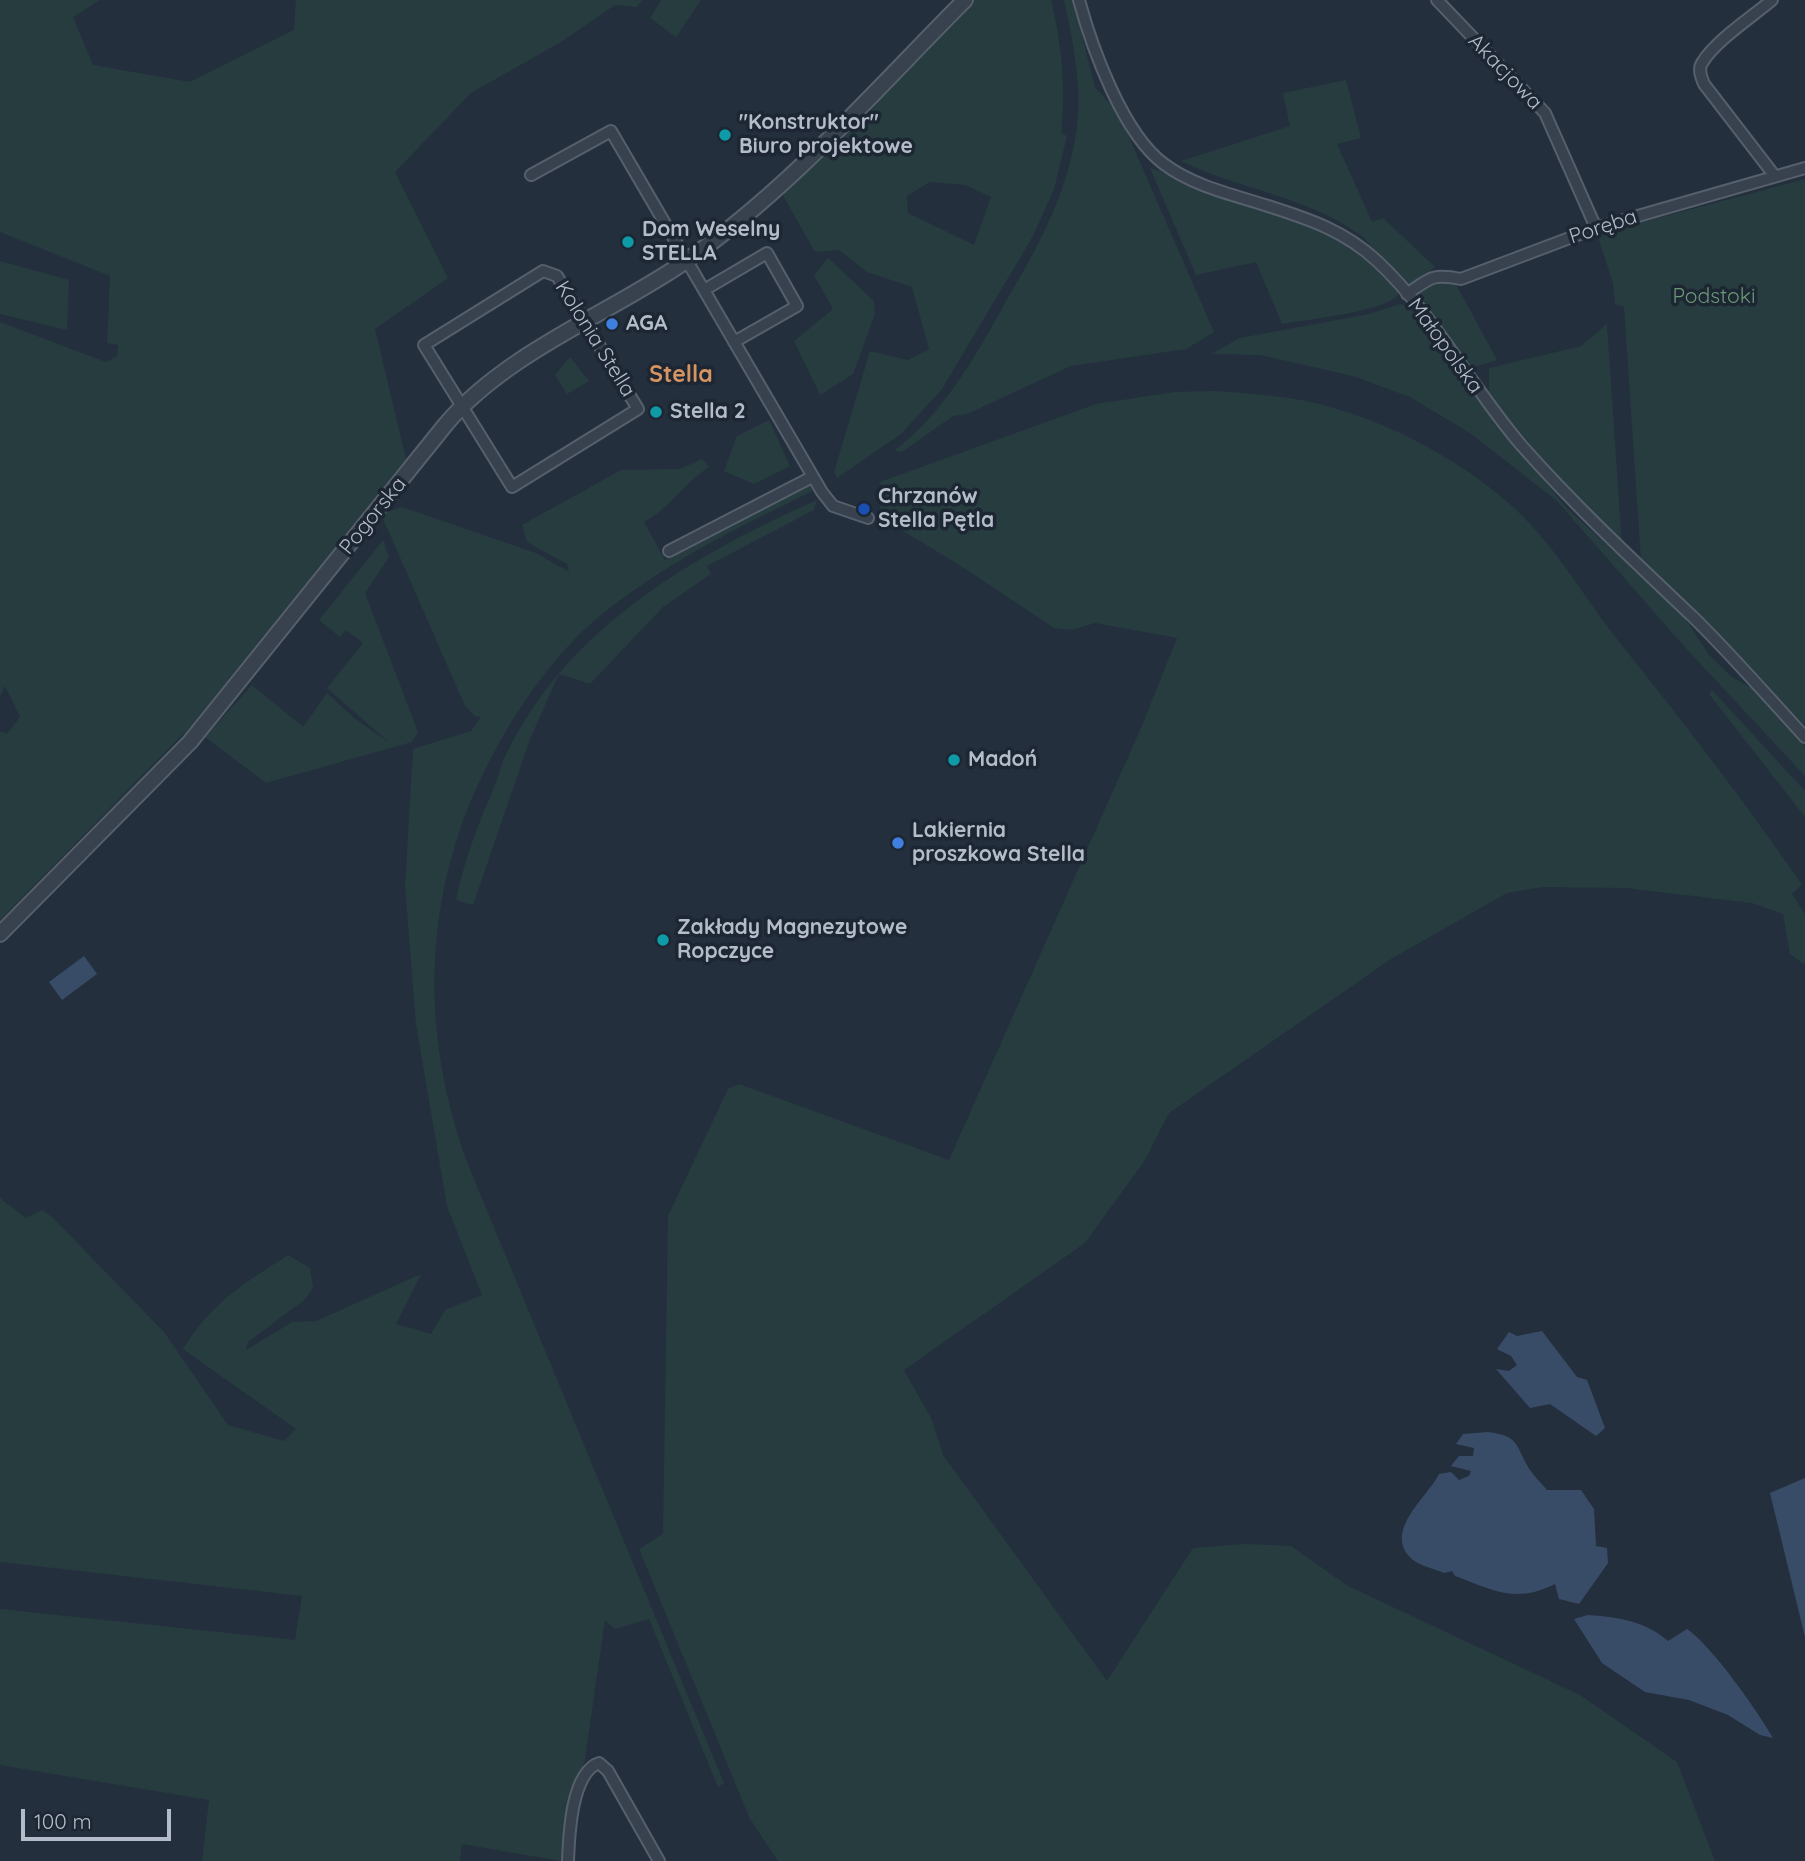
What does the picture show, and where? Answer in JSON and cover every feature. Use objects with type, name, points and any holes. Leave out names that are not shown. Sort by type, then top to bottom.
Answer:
[{"type":"street","name":"Pogorska","points":[[0,934],[190,742],[462,405],[480,388],[686,261],[802,164],[965,0]]},
{"type":"street","name":"Małopolska","points":[[1079,0],[1099,63],[1146,146],[1164,164],[1191,179],[1321,223],[1369,254],[1407,294],[1499,419],[1568,499],[1693,617],[1805,737]]},
{"type":"street","name":"Akacjowa","points":[[1437,0],[1545,113],[1596,228]]},
{"type":"street","points":[[1772,0],[1717,47],[1702,63],[1700,71],[1704,84],[1774,175]]},
{"type":"street","points":[[531,176],[611,131],[812,477],[834,506],[869,518]]},
{"type":"street","name":"Poręba","points":[[1407,294],[1433,277],[1445,274],[1461,279],[1596,228],[1805,168]]},
{"type":"street","points":[[704,290],[766,253],[797,306],[734,342]]},
{"type":"street","name":"Kolonia Stella","points":[[543,271],[551,271],[557,275],[585,323],[638,409],[512,487],[424,345],[543,271]]},
{"type":"street","points":[[669,551],[812,477]]},
{"type":"street","points":[[568,1861],[570,1824],[579,1787],[592,1765],[599,1763],[608,1771],[659,1861]]},
{"type":"green space","points":[[0,0],[100,0],[73,17],[93,65],[190,82],[294,30],[296,0],[642,0],[637,7],[615,5],[561,42],[471,93],[395,172],[448,278],[375,329],[406,459],[191,726],[0,920],[0,731],[7,734],[20,717],[5,686],[0,696],[0,322],[106,362],[117,356],[118,345],[107,343],[110,276],[0,232]]},
{"type":"green space","points":[[661,0],[701,0],[676,37],[650,18]]},
{"type":"green space","points":[[973,0],[1051,0],[1062,66],[1061,133],[1067,136],[1054,189],[1033,236],[942,389],[901,434],[837,478],[834,472],[870,351],[908,360],[929,349],[912,287],[867,272],[839,250],[815,252],[781,192]],"holes":[[[930,182],[966,185],[991,197],[974,245],[908,213],[907,196]]]},
{"type":"green space","points":[[1064,0],[1073,0],[1095,87],[1119,114],[1214,332],[1186,349],[1071,366],[967,414],[953,416],[902,452],[894,451],[928,419],[970,364],[1029,261],[1059,197],[1073,151],[1078,111],[1076,63]]},
{"type":"green space","points":[[1346,80],[1361,138],[1337,144],[1372,222],[1383,218],[1435,267],[1412,285],[1400,278],[1365,239],[1339,221],[1295,202],[1181,161],[1290,126],[1283,93]]},
{"type":"green space","points":[[1150,168],[1199,190],[1283,216],[1332,237],[1378,271],[1399,294],[1392,300],[1363,310],[1282,324],[1256,262],[1196,275]]},
{"type":"green space","name":"Podstoki","points":[[1805,179],[1805,726],[1641,560],[1624,307],[1615,304],[1613,283],[1596,231],[1606,232]]},
{"type":"green space","points":[[828,258],[874,301],[875,314],[853,374],[820,395],[794,341],[833,309],[814,275]]},
{"type":"green space","points":[[0,261],[69,280],[67,330],[0,314]]},
{"type":"green space","points":[[1439,279],[1457,286],[1497,360],[1472,368],[1415,299],[1415,292]]},
{"type":"green space","points":[[1400,304],[1409,307],[1494,420],[1564,505],[1685,618],[1709,655],[1732,677],[1752,688],[1805,746],[1805,776],[1682,644],[1557,501],[1470,433],[1410,397],[1353,376],[1260,355],[1211,354],[1240,338],[1369,314]]},
{"type":"green space","points":[[1607,324],[1622,546],[1567,488],[1489,395],[1489,368],[1581,346]]},
{"type":"green space","points":[[570,357],[589,381],[567,394],[555,375]]},
{"type":"green space","points":[[1214,391],[1305,401],[1360,416],[1441,455],[1491,488],[1513,507],[1556,555],[1802,885],[1792,894],[1805,914],[1805,965],[1790,954],[1783,914],[1752,903],[1626,888],[1542,887],[1507,893],[1391,959],[1169,1113],[1145,1160],[1085,1243],[904,1370],[932,1420],[943,1455],[1107,1681],[1193,1548],[1245,1544],[1291,1546],[1348,1586],[1580,1695],[1677,1762],[1715,1861],[778,1861],[750,1819],[639,1549],[663,1534],[668,1216],[728,1089],[739,1084],[949,1160],[1141,728],[1177,638],[1095,623],[1072,630],[1054,628],[964,568],[877,515],[885,495],[880,482],[1096,404],[1175,392]]},
{"type":"green space","points":[[769,420],[790,466],[754,484],[724,471],[737,436]]},
{"type":"green space","points":[[702,459],[709,467],[644,522],[665,560],[808,483],[813,491],[728,533],[672,565],[620,600],[582,632],[535,686],[506,731],[479,782],[458,835],[444,888],[436,942],[435,996],[439,1051],[450,1107],[467,1162],[724,1783],[718,1787],[649,1619],[615,1629],[605,1620],[585,1759],[569,1810],[561,1861],[462,1844],[460,1861],[202,1861],[209,1800],[0,1765],[0,1609],[295,1640],[302,1596],[0,1562],[0,1198],[26,1218],[42,1210],[52,1217],[164,1332],[228,1425],[284,1441],[296,1429],[183,1349],[217,1306],[242,1285],[288,1255],[310,1268],[313,1288],[304,1300],[248,1342],[246,1350],[292,1322],[316,1321],[421,1274],[396,1324],[431,1334],[445,1310],[482,1295],[447,1206],[416,1024],[405,887],[413,749],[471,731],[481,717],[475,716],[465,706],[381,514],[402,507],[536,553],[569,572],[567,564],[527,542],[522,525],[621,470],[680,469]]},
{"type":"green space","points":[[817,500],[814,510],[707,566],[711,574],[663,607],[590,684],[559,674],[598,633],[638,600],[680,571],[725,545]]},
{"type":"green space","points":[[383,540],[389,557],[365,593],[418,732],[412,742],[266,783],[205,737],[252,685],[303,727],[327,693],[354,718],[390,743],[327,688],[363,643],[346,630],[340,637],[319,620]]},
{"type":"green space","points":[[559,674],[530,739],[473,905],[456,900],[472,841],[504,758],[532,710]]},
{"type":"green space","points":[[1712,690],[1805,791],[1805,817],[1709,694]]},
{"type":"water","points":[[84,956],[97,974],[62,1000],[49,982]]},
{"type":"water","points":[[1542,1331],[1577,1377],[1587,1380],[1605,1428],[1596,1436],[1550,1404],[1530,1408],[1496,1369],[1509,1371],[1517,1365],[1511,1356],[1497,1349],[1509,1332],[1517,1336]]},
{"type":"water","points":[[1488,1432],[1506,1436],[1515,1442],[1530,1470],[1547,1490],[1581,1490],[1594,1509],[1596,1546],[1607,1548],[1608,1563],[1579,1604],[1559,1599],[1555,1584],[1528,1593],[1493,1590],[1455,1576],[1452,1571],[1444,1573],[1420,1564],[1404,1549],[1404,1527],[1439,1474],[1451,1472],[1459,1480],[1469,1476],[1471,1471],[1451,1466],[1459,1456],[1473,1456],[1474,1448],[1456,1444],[1463,1434]]},
{"type":"water","points":[[1805,1478],[1805,1637],[1770,1493]]},
{"type":"water","points":[[1588,1615],[1631,1621],[1668,1641],[1687,1629],[1721,1664],[1773,1738],[1760,1735],[1728,1715],[1689,1700],[1645,1692],[1602,1663],[1574,1619]]},
{"type":"place","name":"\"Konstruktor\" Biuro projektowe","points":[[725,135]]},
{"type":"place","name":"Dom Weselny STELLA","points":[[628,242]]},
{"type":"place","name":"AGA","points":[[612,324]]},
{"type":"place","name":"Stella 2","points":[[656,412]]},
{"type":"place","name":"Chrzanów Stella Pętla","points":[[864,509]]},
{"type":"place","name":"Madoń","points":[[954,760]]},
{"type":"place","name":"Lakiernia proszkowa Stella","points":[[898,843]]},
{"type":"place","name":"Zakłady Magnezytowe Ropczyce","points":[[663,940]]},
{"type":"district","name":"Stella","points":[[681,375]]}]
